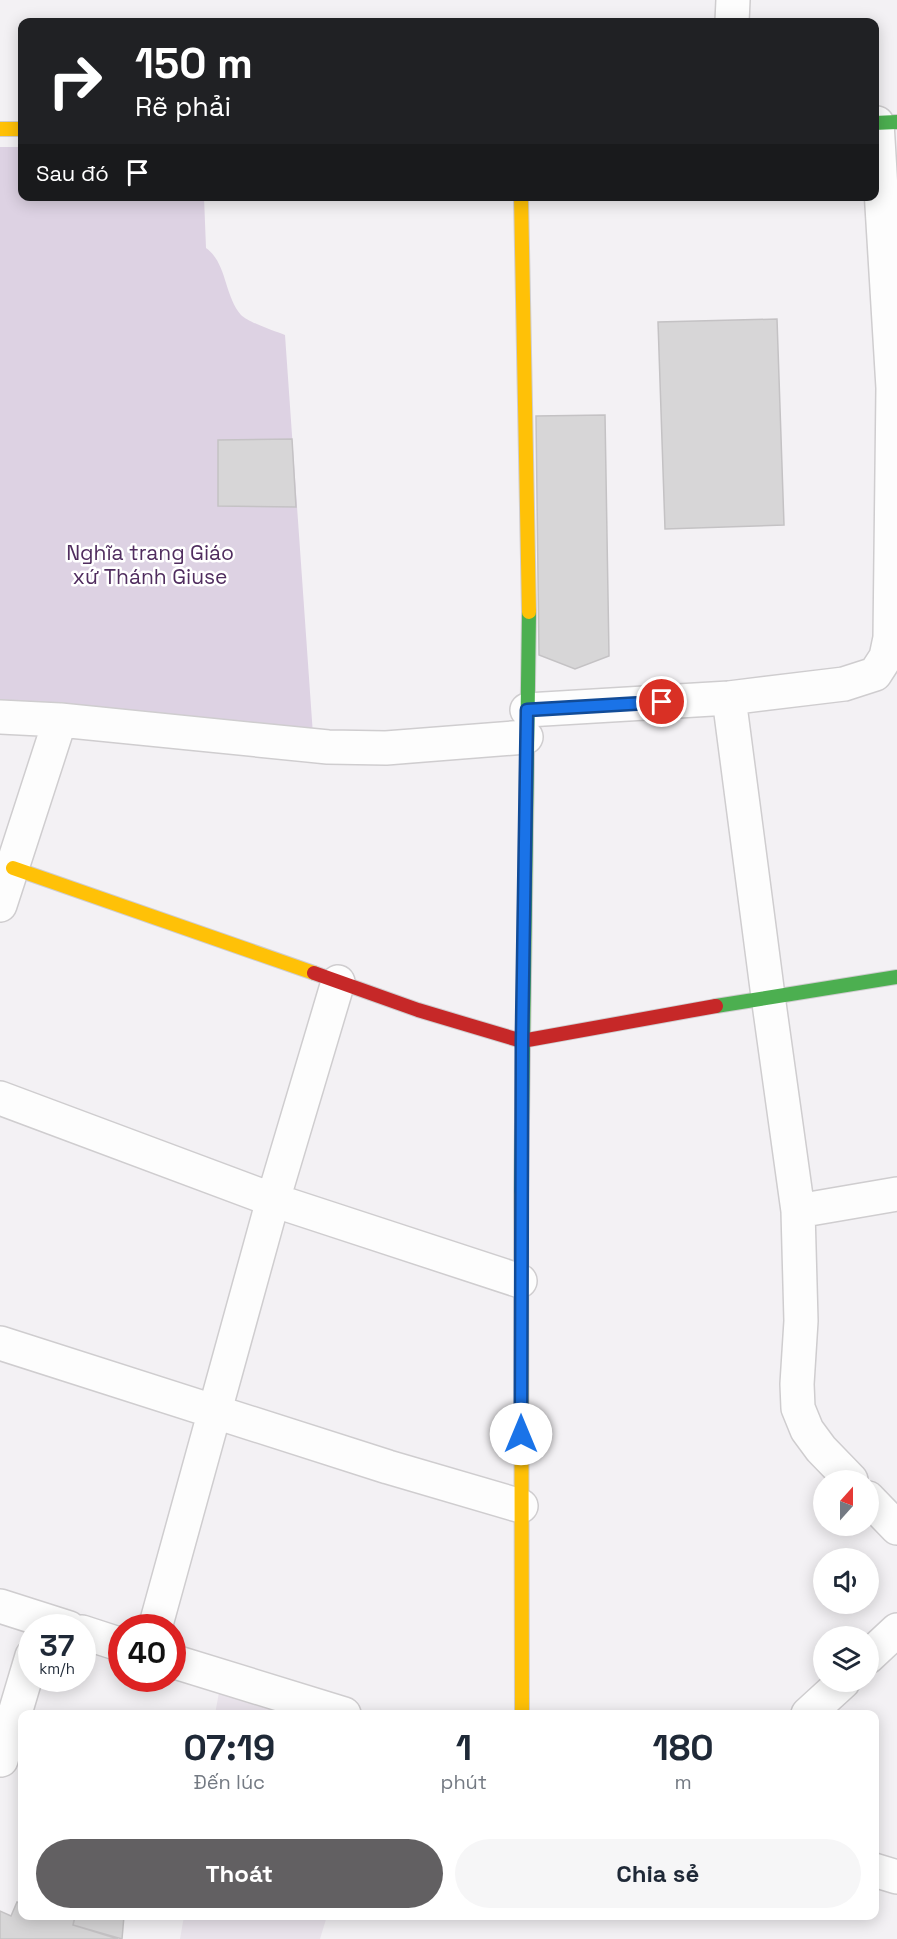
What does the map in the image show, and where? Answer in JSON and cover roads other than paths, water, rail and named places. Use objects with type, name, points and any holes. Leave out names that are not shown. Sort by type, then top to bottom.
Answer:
[{"type":"street","points":[[732,18],[733,0]]},
{"type":"street","points":[[0,717],[60,720],[328,747],[386,748],[527,723],[844,684],[875,674],[894,638],[895,388],[883,122]]},
{"type":"street","points":[[0,129],[18,129]]},
{"type":"street","points":[[521,201],[529,587],[520,1281],[522,1710]]},
{"type":"street","points":[[729,698],[798,1211],[801,1321],[797,1384],[798,1408],[807,1430],[841,1470]]},
{"type":"street","points":[[0,905],[60,720]]},
{"type":"street","points":[[13,868],[418,1010],[522,1041],[768,996],[897,977]]},
{"type":"street","points":[[159,1614],[273,1200],[338,982]]},
{"type":"street","points":[[0,1098],[273,1200],[520,1281]]},
{"type":"street","points":[[798,1211],[897,1194]]},
{"type":"street","points":[[0,1343],[388,1467],[521,1506]]},
{"type":"street","points":[[879,1509],[897,1528]]},
{"type":"street","points":[[0,1606],[21,1614]]},
{"type":"street","points":[[879,1647],[897,1630]]},
{"type":"street","points":[[186,1665],[331,1710]]},
{"type":"street","points":[[1,1760],[21,1692]]},
{"type":"street","points":[[812,1710],[832,1692]]},
{"type":"street","points":[[879,1872],[897,1877]]},
{"type":"park label","name":"Nghĩa trang Giáo xứ Thánh Giuse","points":[[150,565]]}]
